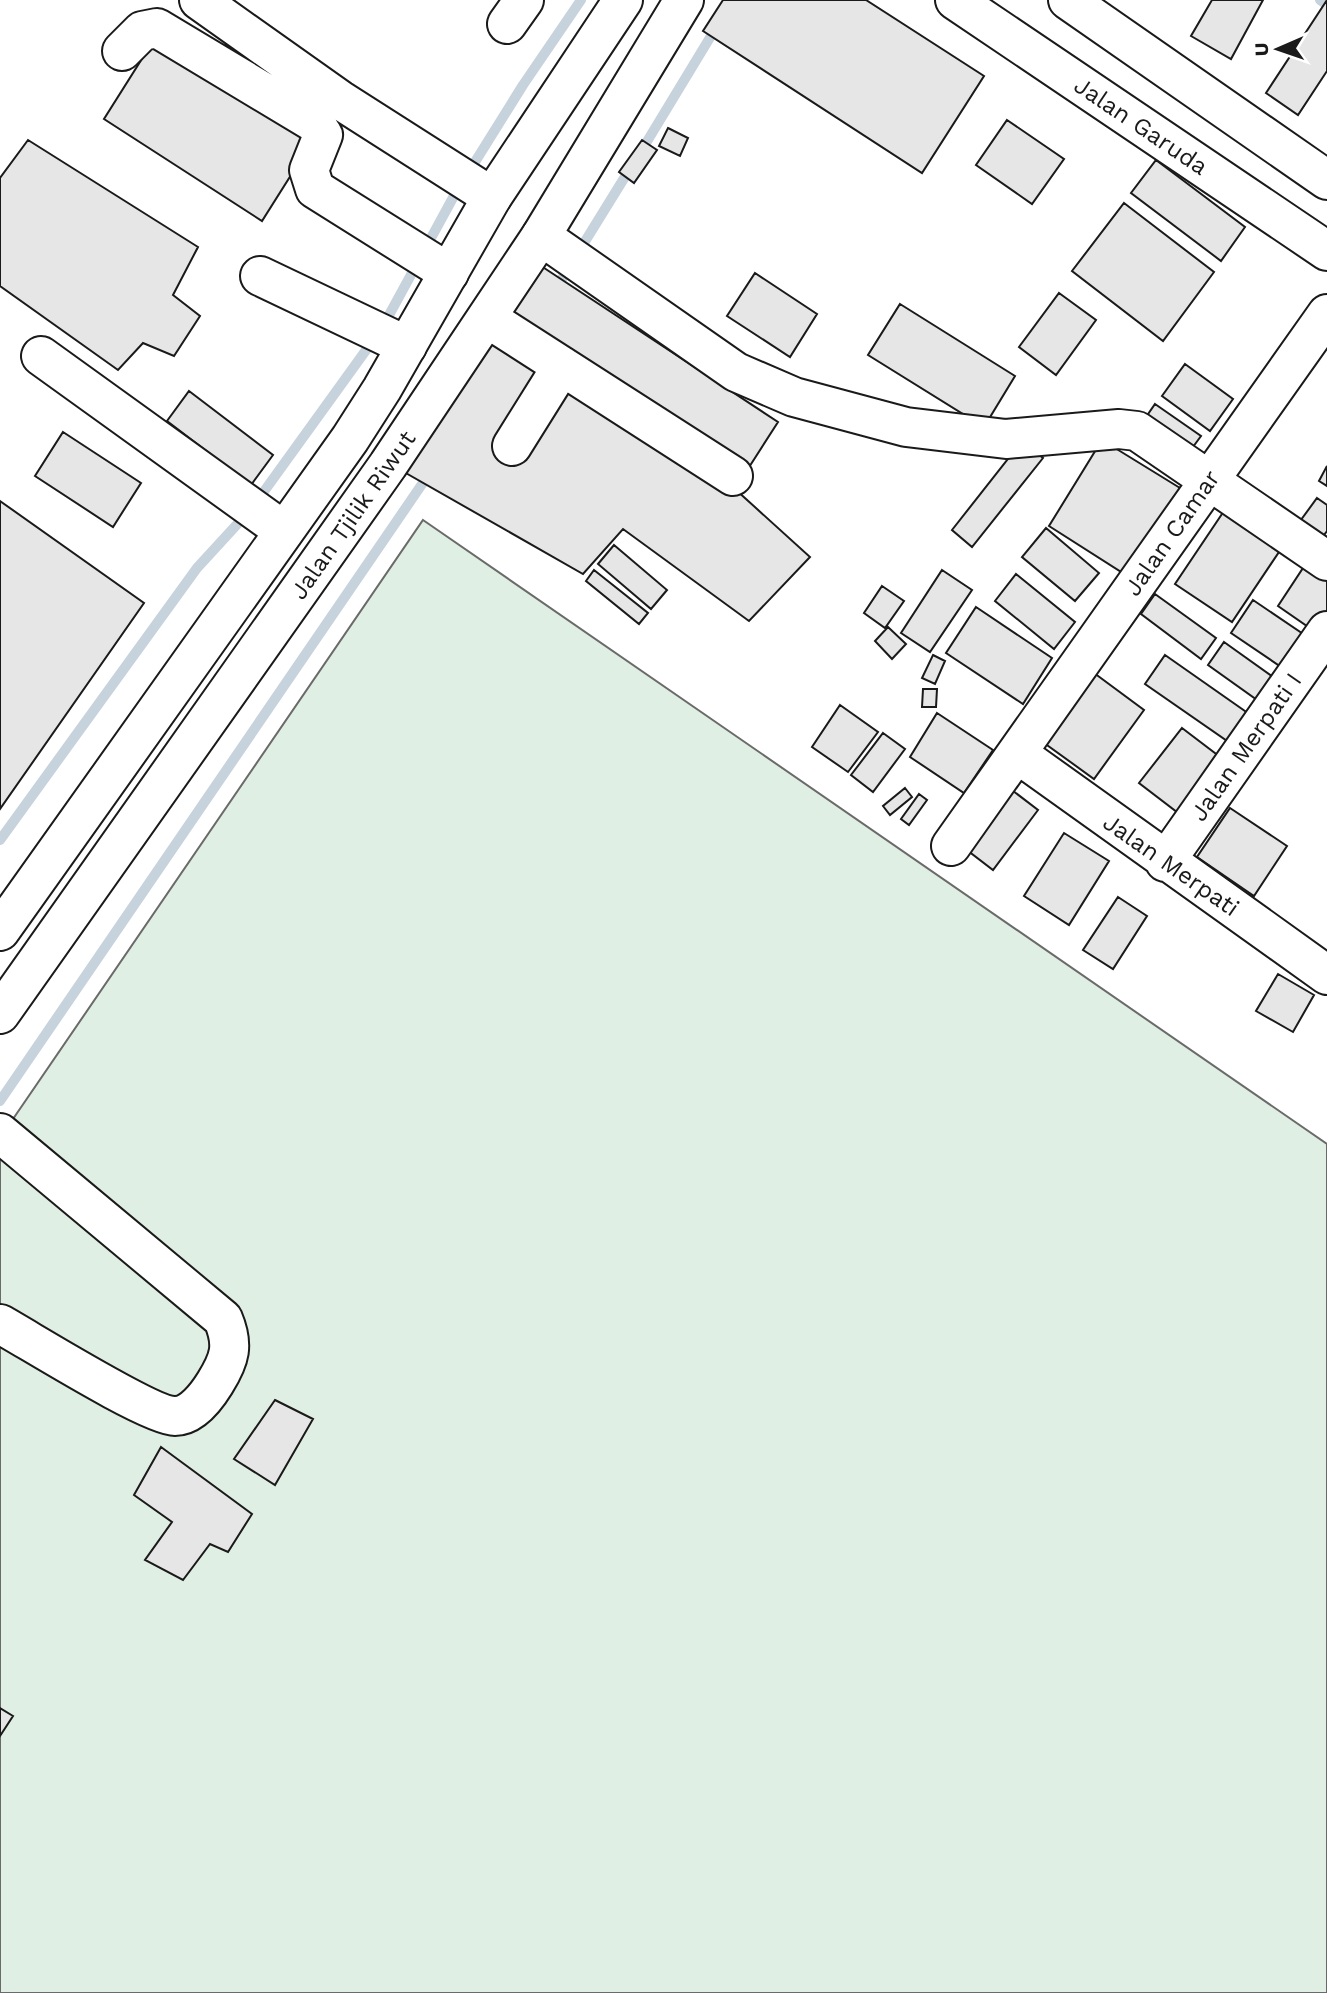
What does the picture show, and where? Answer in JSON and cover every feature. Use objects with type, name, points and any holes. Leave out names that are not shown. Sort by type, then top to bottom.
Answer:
[{"type":"main road","points":[[199,0],[340,100],[492,197]]},
{"type":"main road","name":"Jalan Tjilik Riwut","points":[[0,931],[350,439],[492,197],[623,0]]},
{"type":"main road","name":"Jalan Tjilik Riwut","points":[[0,1014],[324,559],[541,236],[684,0]]},
{"type":"main road","name":"Jalan Garuda","points":[[955,0],[1327,251]]},
{"type":"main road","points":[[1068,0],[1327,180]]},
{"type":"main road","points":[[122,51],[142,30],[157,28],[316,123],[323,135],[309,170],[315,189],[449,273]]},
{"type":"main road","points":[[541,236],[736,372],[794,397],[906,427],[1006,439],[1119,429],[1137,431],[1327,561]]},
{"type":"main road","points":[[260,276],[407,346]]},
{"type":"main road","name":"Jalan Camar","points":[[951,846],[1327,314]]},
{"type":"main road","points":[[487,317],[733,476]]},
{"type":"main road","points":[[41,356],[285,531]]},
{"type":"main road","points":[[512,446],[562,366]]},
{"type":"main road","name":"Jalan Merpati I","points":[[1165,862],[1327,631]]},
{"type":"main road","name":"Jalan Merpati","points":[[1018,754],[1165,862],[1325,970]]},
{"type":"main road","points":[[0,1133],[223,1318],[231,1339],[225,1367],[208,1396],[190,1411],[175,1416],[147,1407],[0,1324]]},
{"type":"green space","points":[[423,520],[1327,1144],[1327,1993],[0,1993],[0,1138]]},
{"type":"building","points":[[723,0],[866,0],[984,76],[922,173],[703,31]]},
{"type":"building","points":[[1212,0],[1263,0],[1231,59],[1191,36]]},
{"type":"building","points":[[1327,0],[1327,71],[1298,115],[1266,93]]},
{"type":"building","points":[[157,35],[315,137],[262,221],[104,119]]},
{"type":"building","points":[[1007,120],[1064,159],[1032,204],[976,165]]},
{"type":"building","points":[[668,128],[688,138],[680,156],[659,146]]},
{"type":"building","points":[[28,140],[198,247],[173,295],[200,316],[174,356],[143,343],[118,370],[0,286],[0,178]]},
{"type":"building","points":[[642,140],[657,150],[634,183],[619,172]]},
{"type":"building","points":[[1156,160],[1245,227],[1221,261],[1131,193]]},
{"type":"building","points":[[1124,203],[1214,272],[1163,341],[1072,271]]},
{"type":"building","points":[[532,260],[778,422],[735,489],[810,557],[749,621],[623,529],[583,574],[390,464]]},
{"type":"building","points":[[755,273],[817,314],[790,357],[727,316]]},
{"type":"building","points":[[1059,293],[1096,320],[1056,375],[1019,347]]},
{"type":"building","points":[[900,304],[1015,376],[984,427],[868,355]]},
{"type":"building","points":[[1185,364],[1233,399],[1210,431],[1162,396]]},
{"type":"building","points":[[189,391],[273,455],[251,485],[167,421]]},
{"type":"building","points":[[1155,404],[1201,436],[1190,451],[1144,420]]},
{"type":"building","points":[[63,432],[141,483],[113,527],[35,476]]},
{"type":"building","points":[[1102,440],[1180,488],[1126,575],[1049,526]]},
{"type":"building","points":[[1022,441],[1043,458],[972,547],[952,530]]},
{"type":"building","points":[[1327,466],[1327,486],[1319,481]]},
{"type":"building","points":[[1317,498],[1327,505],[1327,531],[1317,544],[1295,528]]},
{"type":"building","points":[[0,501],[144,603],[0,809]]},
{"type":"building","points":[[1226,508],[1283,546],[1232,622],[1175,584]]},
{"type":"building","points":[[1046,528],[1099,573],[1075,601],[1022,557]]},
{"type":"building","points":[[614,545],[667,590],[651,609],[598,564]]},
{"type":"building","points":[[1307,562],[1327,575],[1327,617],[1317,633],[1278,606]]},
{"type":"building","points":[[594,570],[648,613],[639,624],[586,581]]},
{"type":"building","points":[[942,570],[972,590],[930,652],[901,633]]},
{"type":"building","points":[[1016,574],[1075,622],[1054,649],[995,601]]},
{"type":"building","points":[[882,586],[904,601],[885,628],[864,613]]},
{"type":"building","points":[[1155,594],[1216,638],[1201,659],[1141,614]]},
{"type":"building","points":[[1253,600],[1312,640],[1290,673],[1231,633]]},
{"type":"building","points":[[976,607],[1052,658],[1023,704],[946,653]]},
{"type":"building","points":[[888,627],[906,644],[892,659],[875,641]]},
{"type":"building","points":[[1224,642],[1283,684],[1267,707],[1208,665]]},
{"type":"building","points":[[933,655],[945,661],[935,684],[922,678]]},
{"type":"building","points":[[1165,655],[1252,716],[1233,745],[1145,684]]},
{"type":"building","points":[[1090,670],[1144,710],[1094,779],[1040,740]]},
{"type":"building","points":[[923,689],[937,689],[936,707],[922,707]]},
{"type":"building","points":[[840,705],[878,732],[848,772],[812,747]]},
{"type":"building","points":[[937,713],[993,750],[964,793],[910,757]]},
{"type":"building","points":[[1182,728],[1232,766],[1190,822],[1139,783]]},
{"type":"building","points":[[883,733],[905,749],[873,792],[851,775]]},
{"type":"building","points":[[1008,787],[1038,810],[993,870],[963,847]]},
{"type":"building","points":[[905,788],[912,797],[890,815],[883,806]]},
{"type":"building","points":[[919,794],[927,800],[909,825],[901,819]]},
{"type":"building","points":[[1230,808],[1287,846],[1254,896],[1197,857]]},
{"type":"building","points":[[1064,833],[1109,861],[1069,925],[1024,896]]},
{"type":"building","points":[[1118,897],[1147,916],[1113,969],[1083,950]]},
{"type":"building","points":[[1278,974],[1314,995],[1293,1032],[1256,1011]]},
{"type":"building","points":[[275,1400],[313,1419],[275,1485],[234,1459]]},
{"type":"building","points":[[161,1447],[252,1514],[228,1552],[210,1544],[183,1580],[145,1560],[172,1522],[134,1495]]},
{"type":"building","points":[[0,1708],[13,1716],[0,1736]]},
{"type":"waterway","points":[[0,840],[197,568],[252,508],[382,328],[455,194],[523,85],[581,0]]},
{"type":"waterway","points":[[1320,0],[1327,5]]},
{"type":"waterway","points":[[640,153],[717,26]]},
{"type":"waterway","points":[[555,290],[631,167]]},
{"type":"waterway","points":[[0,1101],[431,471]]}]
